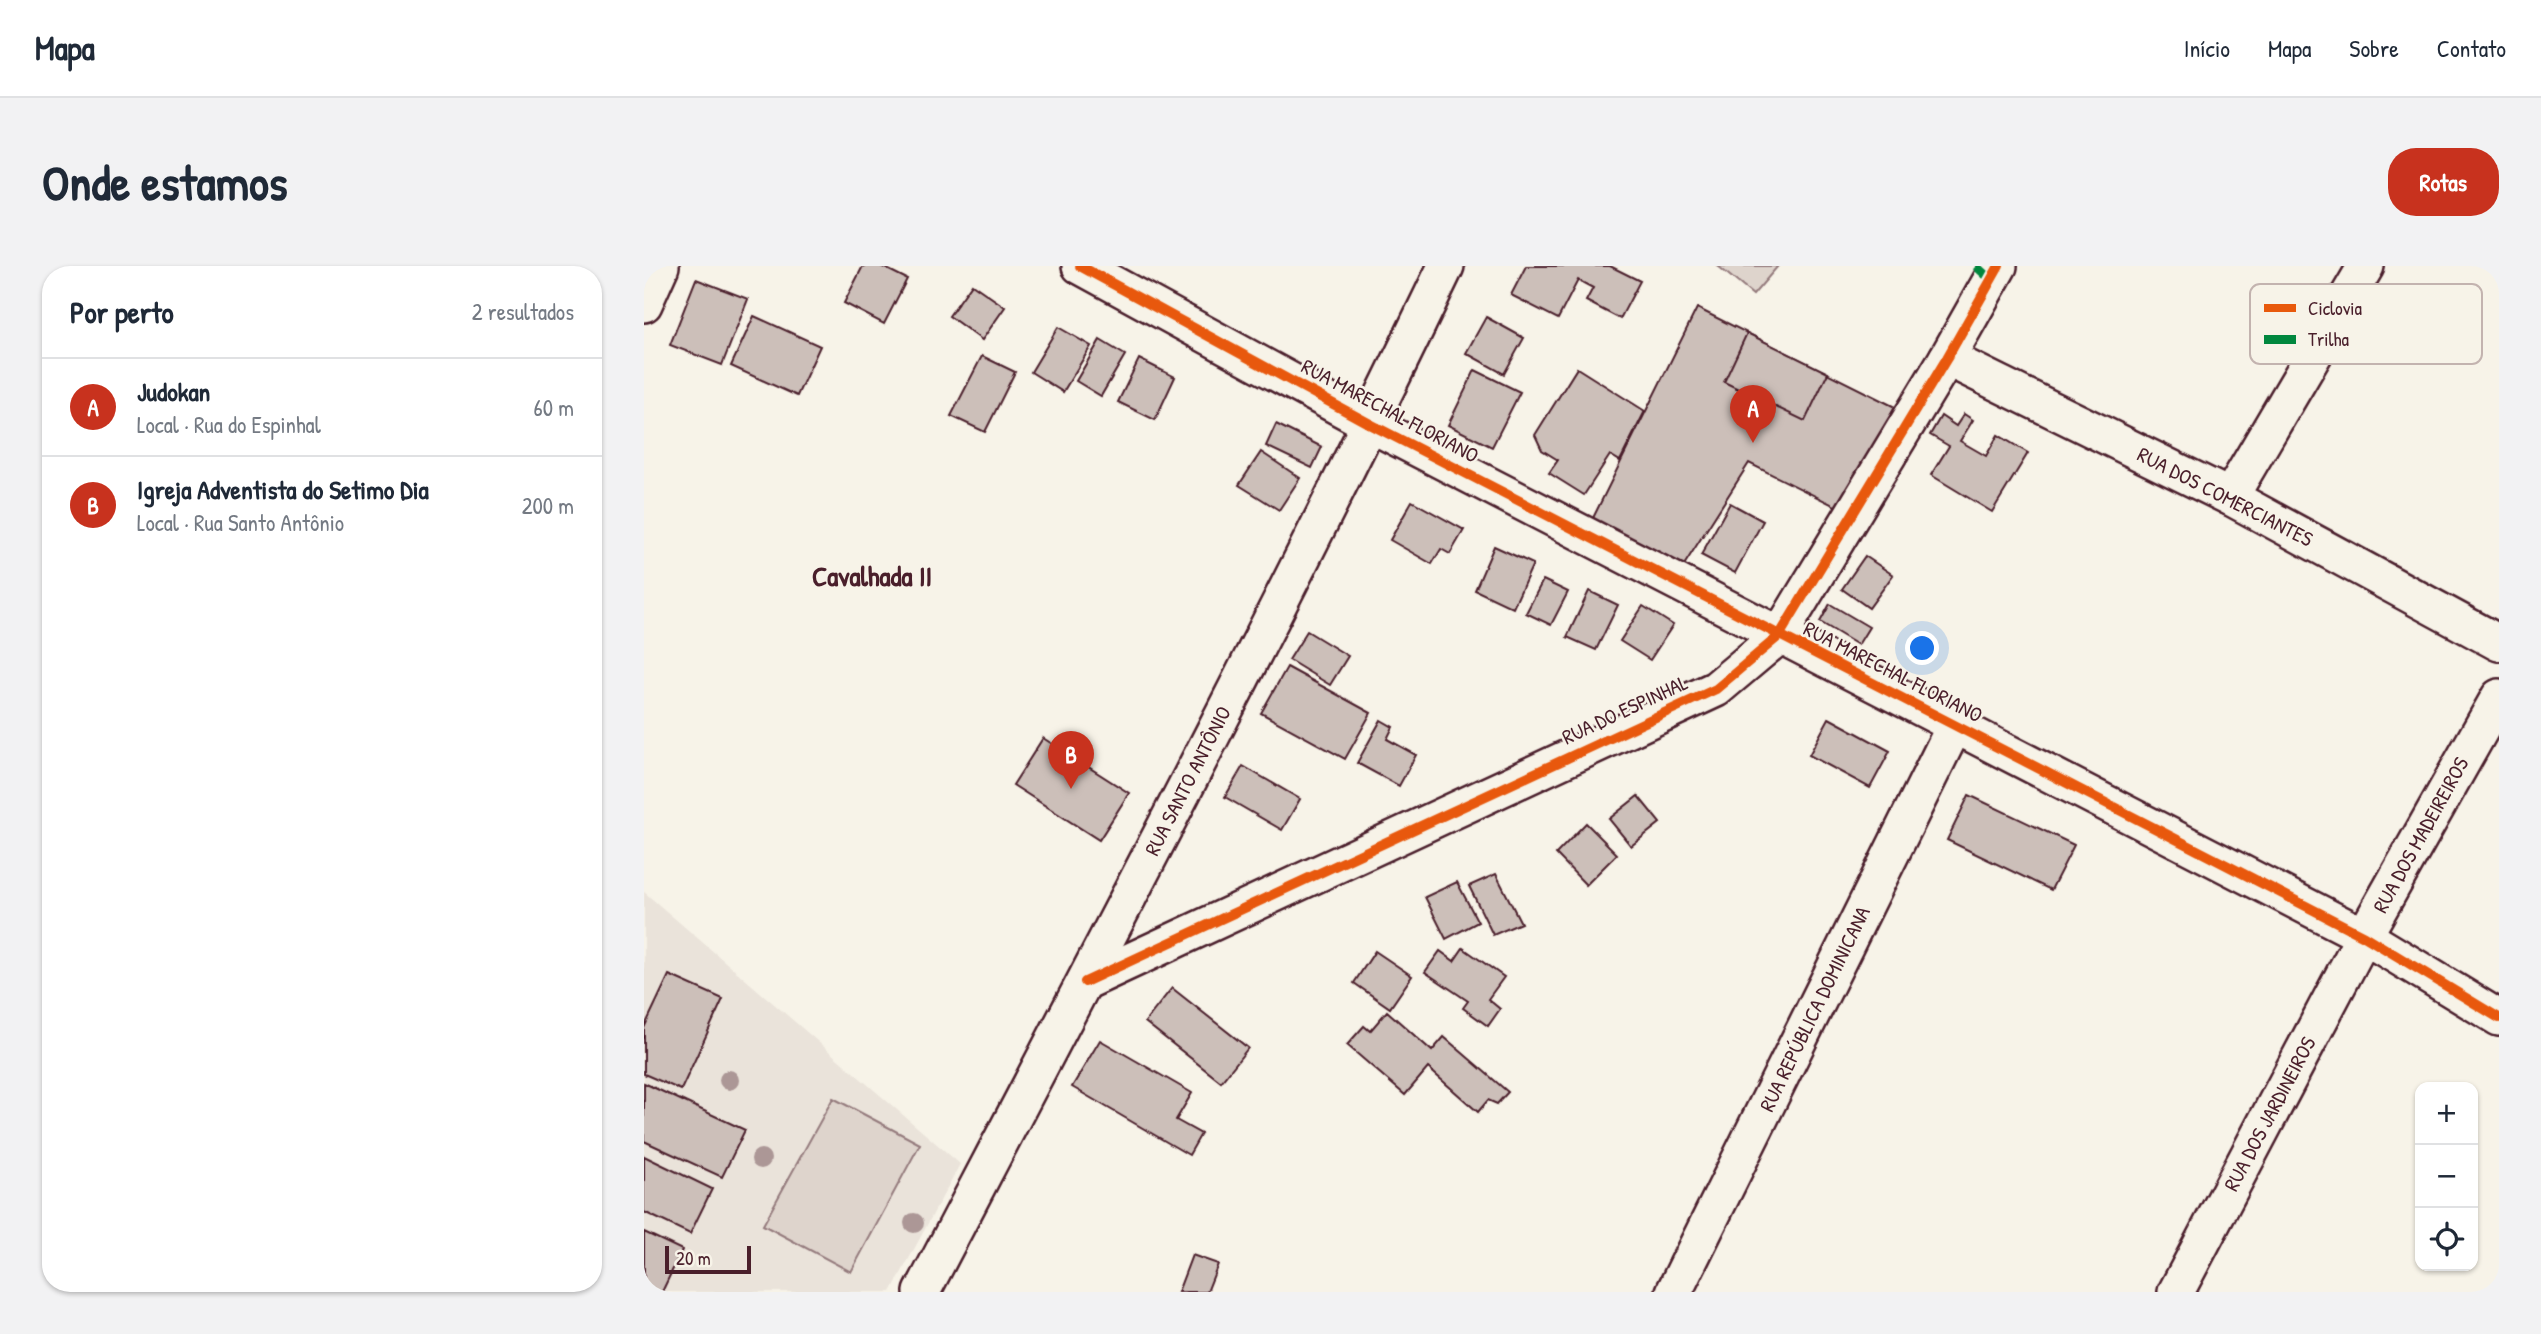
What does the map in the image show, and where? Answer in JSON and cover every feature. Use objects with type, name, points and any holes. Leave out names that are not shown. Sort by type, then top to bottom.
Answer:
[{"type":"street","points":[[644,304],[661,266]]},
{"type":"street","name":"RUA MARECHAL FLORIANO","points":[[1080,266],[1370,424],[2364,936],[2499,1018]]},
{"type":"street","name":"RUA SANTO ANTÔNIO","points":[[922,1292],[1085,982],[1370,424],[1446,266]]},
{"type":"street","points":[[2355,284],[2366,266]]},
{"type":"street","name":"RUA DO ESPINHAL","points":[[1085,982],[1716,689],[1779,636],[1947,358],[1989,271]]},
{"type":"street","name":"RUA DOS COMERCIANTES","points":[[1947,358],[2230,497],[2499,643]]},
{"type":"street","points":[[2230,497],[2308,364]]},
{"type":"street","name":"RUA DOS MADEIREIROS","points":[[2364,936],[2499,697]]},
{"type":"street","name":"RUA REPÚBLICA DOMINICANA","points":[[1674,1292],[1955,725]]},
{"type":"street","name":"RUA DOS JARDINEIROS","points":[[2176,1292],[2364,936]]},
{"type":"shaded area","points":[[1718,266],[1778,266],[1753,295]]},
{"type":"shaded area","points":[[644,892],[960,1164],[891,1292],[644,1292]]},
{"type":"shaded area","points":[[833,1098],[920,1144],[851,1272],[763,1225]]},
{"type":"building","points":[[863,266],[881,266],[907,279],[884,324],[844,303]]},
{"type":"building","points":[[1526,266],[1610,266],[1640,281],[1620,319],[1586,301],[1593,288],[1578,280],[1558,319],[1511,295]]},
{"type":"building","points":[[696,279],[748,299],[722,365],[670,345]]},
{"type":"building","points":[[972,284],[1005,307],[982,340],[949,316]]},
{"type":"building","points":[[1697,308],[1895,407],[1843,510],[1749,463],[1679,573],[1590,524]]},
{"type":"building","points":[[754,316],[820,346],[797,396],[731,366]]},
{"type":"building","points":[[1486,317],[1524,338],[1504,374],[1466,353]]},
{"type":"building","points":[[1058,327],[1091,346],[1063,392],[1031,372]]},
{"type":"building","points":[[1747,333],[1828,373],[1805,421],[1724,382]]},
{"type":"building","points":[[1100,340],[1125,355],[1101,396],[1076,381]]},
{"type":"building","points":[[982,356],[1015,372],[985,432],[951,416]]},
{"type":"building","points":[[1139,359],[1175,377],[1155,420],[1118,402]]},
{"type":"building","points":[[1577,368],[1645,411],[1620,461],[1610,455],[1584,495],[1549,473],[1558,460],[1542,450],[1535,435]]},
{"type":"building","points":[[1475,370],[1520,392],[1492,447],[1448,425]]},
{"type":"building","points":[[1964,414],[1973,420],[1960,441],[1986,456],[1998,435],[2028,453],[1992,512],[1931,475],[1949,446],[1930,435],[1941,416],[1956,426]]},
{"type":"building","points":[[1276,424],[1322,447],[1312,468],[1266,446]]},
{"type":"building","points":[[1261,452],[1300,478],[1279,510],[1239,485]]},
{"type":"building","points":[[1412,501],[1464,530],[1450,554],[1441,549],[1432,564],[1390,540]]},
{"type":"building","points":[[1730,503],[1763,521],[1735,573],[1701,555]]},
{"type":"building","points":[[1494,546],[1533,564],[1513,608],[1475,590]]},
{"type":"building","points":[[1865,556],[1893,575],[1869,608],[1842,589]]},
{"type":"building","points":[[1543,580],[1568,592],[1551,625],[1526,613]]},
{"type":"building","points":[[1589,591],[1618,605],[1596,650],[1567,637]]},
{"type":"building","points":[[1830,604],[1869,627],[1858,645],[1820,622]]},
{"type":"building","points":[[1643,606],[1673,625],[1650,660],[1620,641]]},
{"type":"building","points":[[1307,631],[1348,656],[1330,685],[1289,660]]},
{"type":"building","points":[[1287,667],[1371,713],[1345,759],[1261,713]]},
{"type":"building","points":[[1829,718],[1890,751],[1870,788],[1809,755]]},
{"type":"building","points":[[1381,720],[1393,727],[1387,739],[1416,755],[1399,786],[1357,763]]},
{"type":"building","points":[[1043,738],[1129,793],[1099,840],[1013,785]]},
{"type":"building","points":[[1243,766],[1300,799],[1282,830],[1225,797]]},
{"type":"building","points":[[1969,795],[2074,845],[2051,890],[1947,840]]},
{"type":"building","points":[[1638,796],[1660,823],[1631,846],[1609,819]]},
{"type":"building","points":[[1586,823],[1617,854],[1586,885],[1556,854]]},
{"type":"building","points":[[1496,874],[1521,923],[1493,935],[1469,886]]},
{"type":"building","points":[[1457,882],[1478,922],[1446,939],[1425,897]]},
{"type":"building","points":[[1463,948],[1504,977],[1488,999],[1500,1009],[1488,1026],[1463,1008],[1468,1001],[1425,972],[1440,951],[1454,961]]},
{"type":"building","points":[[1375,951],[1412,976],[1390,1008],[1354,983]]},
{"type":"building","points":[[669,975],[723,999],[681,1090],[644,1074],[644,1028]]},
{"type":"building","points":[[1172,988],[1248,1048],[1221,1082],[1145,1022]]},
{"type":"building","points":[[1387,1011],[1432,1051],[1444,1037],[1508,1092],[1497,1104],[1488,1100],[1478,1112],[1428,1068],[1405,1095],[1347,1045],[1364,1026],[1370,1031]]},
{"type":"building","points":[[1100,1040],[1192,1093],[1176,1120],[1201,1134],[1189,1155],[1072,1087]]},
{"type":"building","points":[[644,1083],[745,1130],[722,1177],[644,1141]]},
{"type":"building","points":[[644,1156],[712,1189],[690,1234],[644,1212]]},
{"type":"building","points":[[644,1232],[682,1250],[662,1292],[644,1286]]},
{"type":"building","points":[[1192,1255],[1218,1264],[1207,1292],[1178,1292]]},
{"type":"marked path","points":[[1976,266],[1991,280]]},
{"type":"cycle path","points":[[1080,266],[1370,424],[2364,936],[2499,1018]]},
{"type":"cycle path","points":[[1085,982],[1716,689],[1779,636],[1947,358],[1999,266]]},
{"type":"place","name":"Judokan","points":[[1753,443]]},
{"type":"place","name":"Igreja Adventista do Setimo Dia","points":[[1071,789]]},
{"type":"district","name":"Cavalhada II","points":[[872,576]]}]
